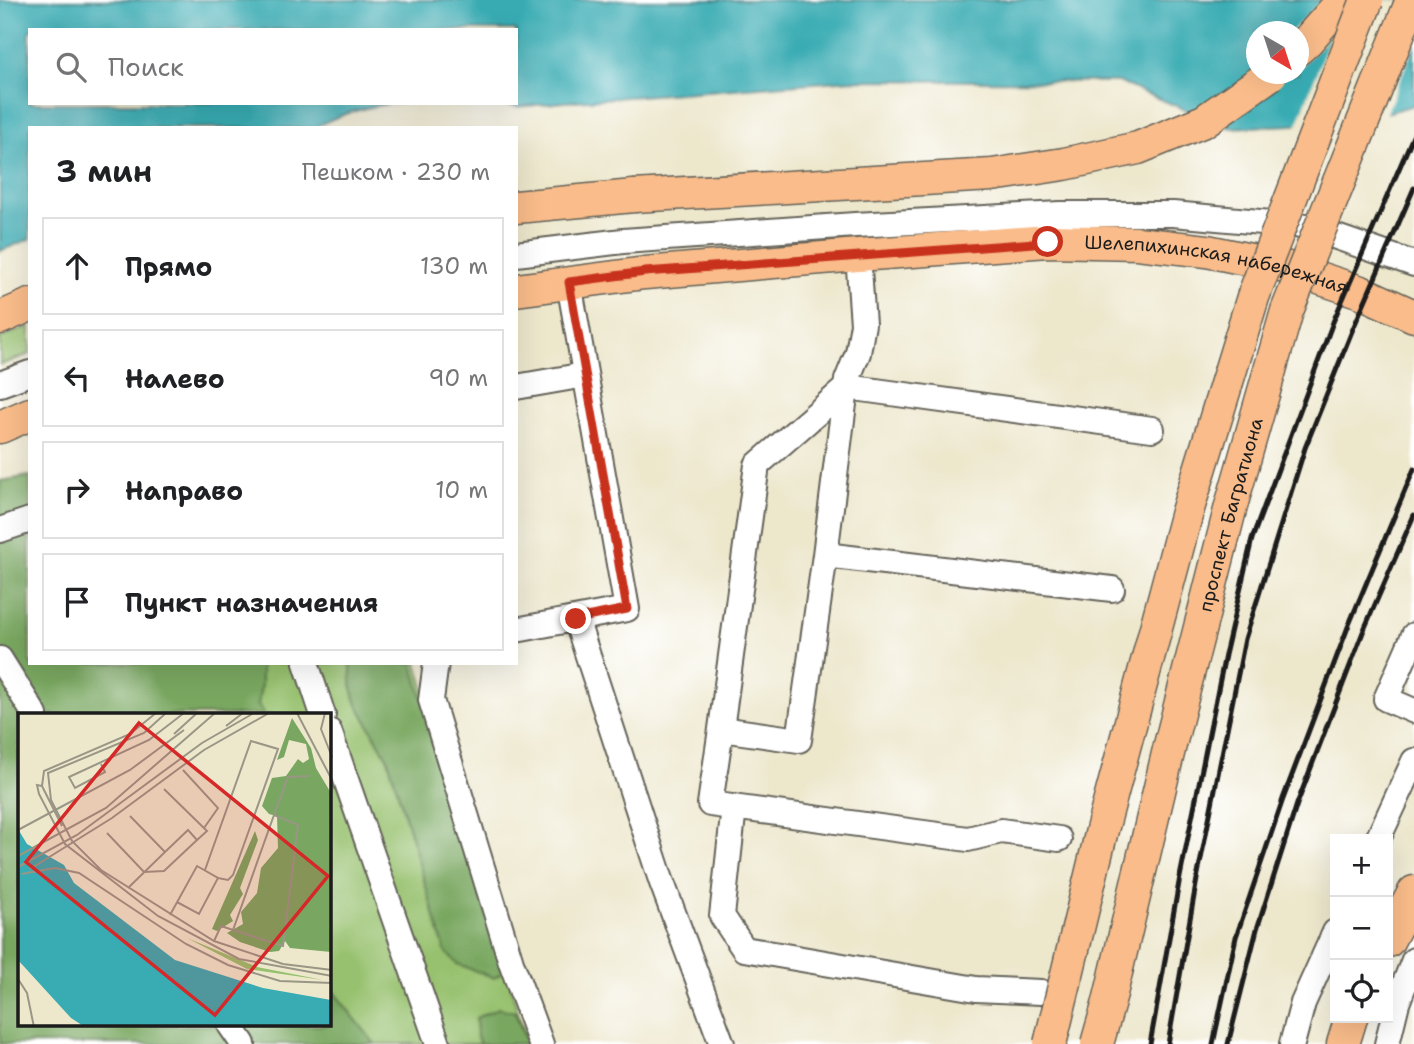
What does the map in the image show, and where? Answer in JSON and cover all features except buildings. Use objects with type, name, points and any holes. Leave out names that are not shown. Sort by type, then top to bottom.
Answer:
[{"type":"main road","points":[[1309,39],[1343,0]]},
{"type":"main road","name":"проспект Багратиона","points":[[1050,1044],[1102,830],[1187,512],[1252,297],[1367,0]]},
{"type":"main road","name":"проспект Багратиона","points":[[1097,1044],[1231,506],[1287,311],[1412,0]]},
{"type":"main road","points":[[518,206],[992,174],[1064,164],[1138,148],[1204,121],[1257,84]]},
{"type":"main road","name":"Шелепихинская набережная","points":[[518,290],[645,272],[1048,242],[1137,243],[1207,251],[1285,267],[1361,292]]},
{"type":"main road","points":[[1361,292],[1414,316]]},
{"type":"main road","points":[[0,318],[28,307]]},
{"type":"main road","points":[[0,427],[28,415]]},
{"type":"main road","points":[[1393,932],[1414,892]]},
{"type":"main road","points":[[1343,1044],[1349,1023]]},
{"type":"street","name":"Шелепихинская набережная","points":[[518,254],[623,241],[855,225],[1060,214],[1172,214],[1305,226],[1414,264]]},
{"type":"street","points":[[721,729],[799,740],[846,380],[858,353],[863,324],[858,255]]},
{"type":"street","points":[[518,630],[627,609],[569,282]]},
{"type":"street","name":"Шелепихинская набережная","points":[[1361,292],[1414,304]]},
{"type":"street","points":[[0,384],[28,374]]},
{"type":"street","points":[[518,387],[585,374]]},
{"type":"street","points":[[1059,839],[1001,831],[968,839],[710,804],[757,465],[847,387],[1152,429]]},
{"type":"street","points":[[0,530],[28,521]]},
{"type":"street","points":[[825,555],[1112,589]]},
{"type":"street","points":[[576,619],[661,880],[722,1044]]},
{"type":"street","points":[[1414,635],[1386,699],[1414,711]]},
{"type":"street","points":[[0,659],[34,713]]},
{"type":"street","points":[[307,665],[322,713]]},
{"type":"street","points":[[436,665],[431,700],[511,962],[541,1044]]},
{"type":"street","points":[[331,737],[438,1044]]},
{"type":"street","points":[[1380,834],[1414,761]]},
{"type":"street","points":[[734,807],[722,916],[744,949],[975,989],[1041,992]]},
{"type":"street","points":[[1292,1044],[1303,1003],[1330,943]]},
{"type":"street","points":[[1387,1044],[1397,1003],[1414,960]]},
{"type":"street","points":[[231,1026],[243,1044]]},
{"type":"green space","points":[[28,327],[28,355],[0,365],[0,338]]},
{"type":"green space","points":[[28,476],[28,665],[261,665],[258,705],[264,713],[18,713],[18,1026],[331,1026],[331,988],[375,1044],[0,1044],[0,481]]},
{"type":"green space","points":[[0,499],[28,652],[28,665],[418,665],[521,1022],[530,1044],[0,1044]]},
{"type":"green space","points":[[413,665],[503,972],[494,978],[457,964],[445,951],[388,759],[356,702],[351,684],[351,666]]},
{"type":"green space","points":[[499,1008],[515,1012],[527,1044],[480,1044],[476,1018]]},
{"type":"water","points":[[0,0],[1414,0],[1414,105],[1355,122],[1230,128],[1118,82],[853,80],[518,107],[502,105],[518,105],[518,28],[28,28],[28,105],[385,105],[356,111],[318,126],[28,126],[28,240],[0,251]]},
{"type":"pier","points":[[1322,0],[1414,0],[1414,45],[1385,117],[1355,126],[1296,128],[1330,36],[1309,58],[1309,21],[1302,21]]},
{"type":"railway","points":[[1150,1044],[1180,877],[1225,655],[1252,539],[1333,322],[1414,134]]},
{"type":"railway","points":[[1168,1044],[1197,879],[1245,639],[1305,448],[1414,188]]},
{"type":"railway","points":[[1213,1044],[1236,937],[1283,799],[1348,627],[1414,469]]},
{"type":"railway","points":[[1228,1044],[1257,929],[1297,804],[1363,632],[1414,515]]},
{"type":"route","points":[[576,619],[627,609],[569,282],[645,272],[1048,242]]}]
